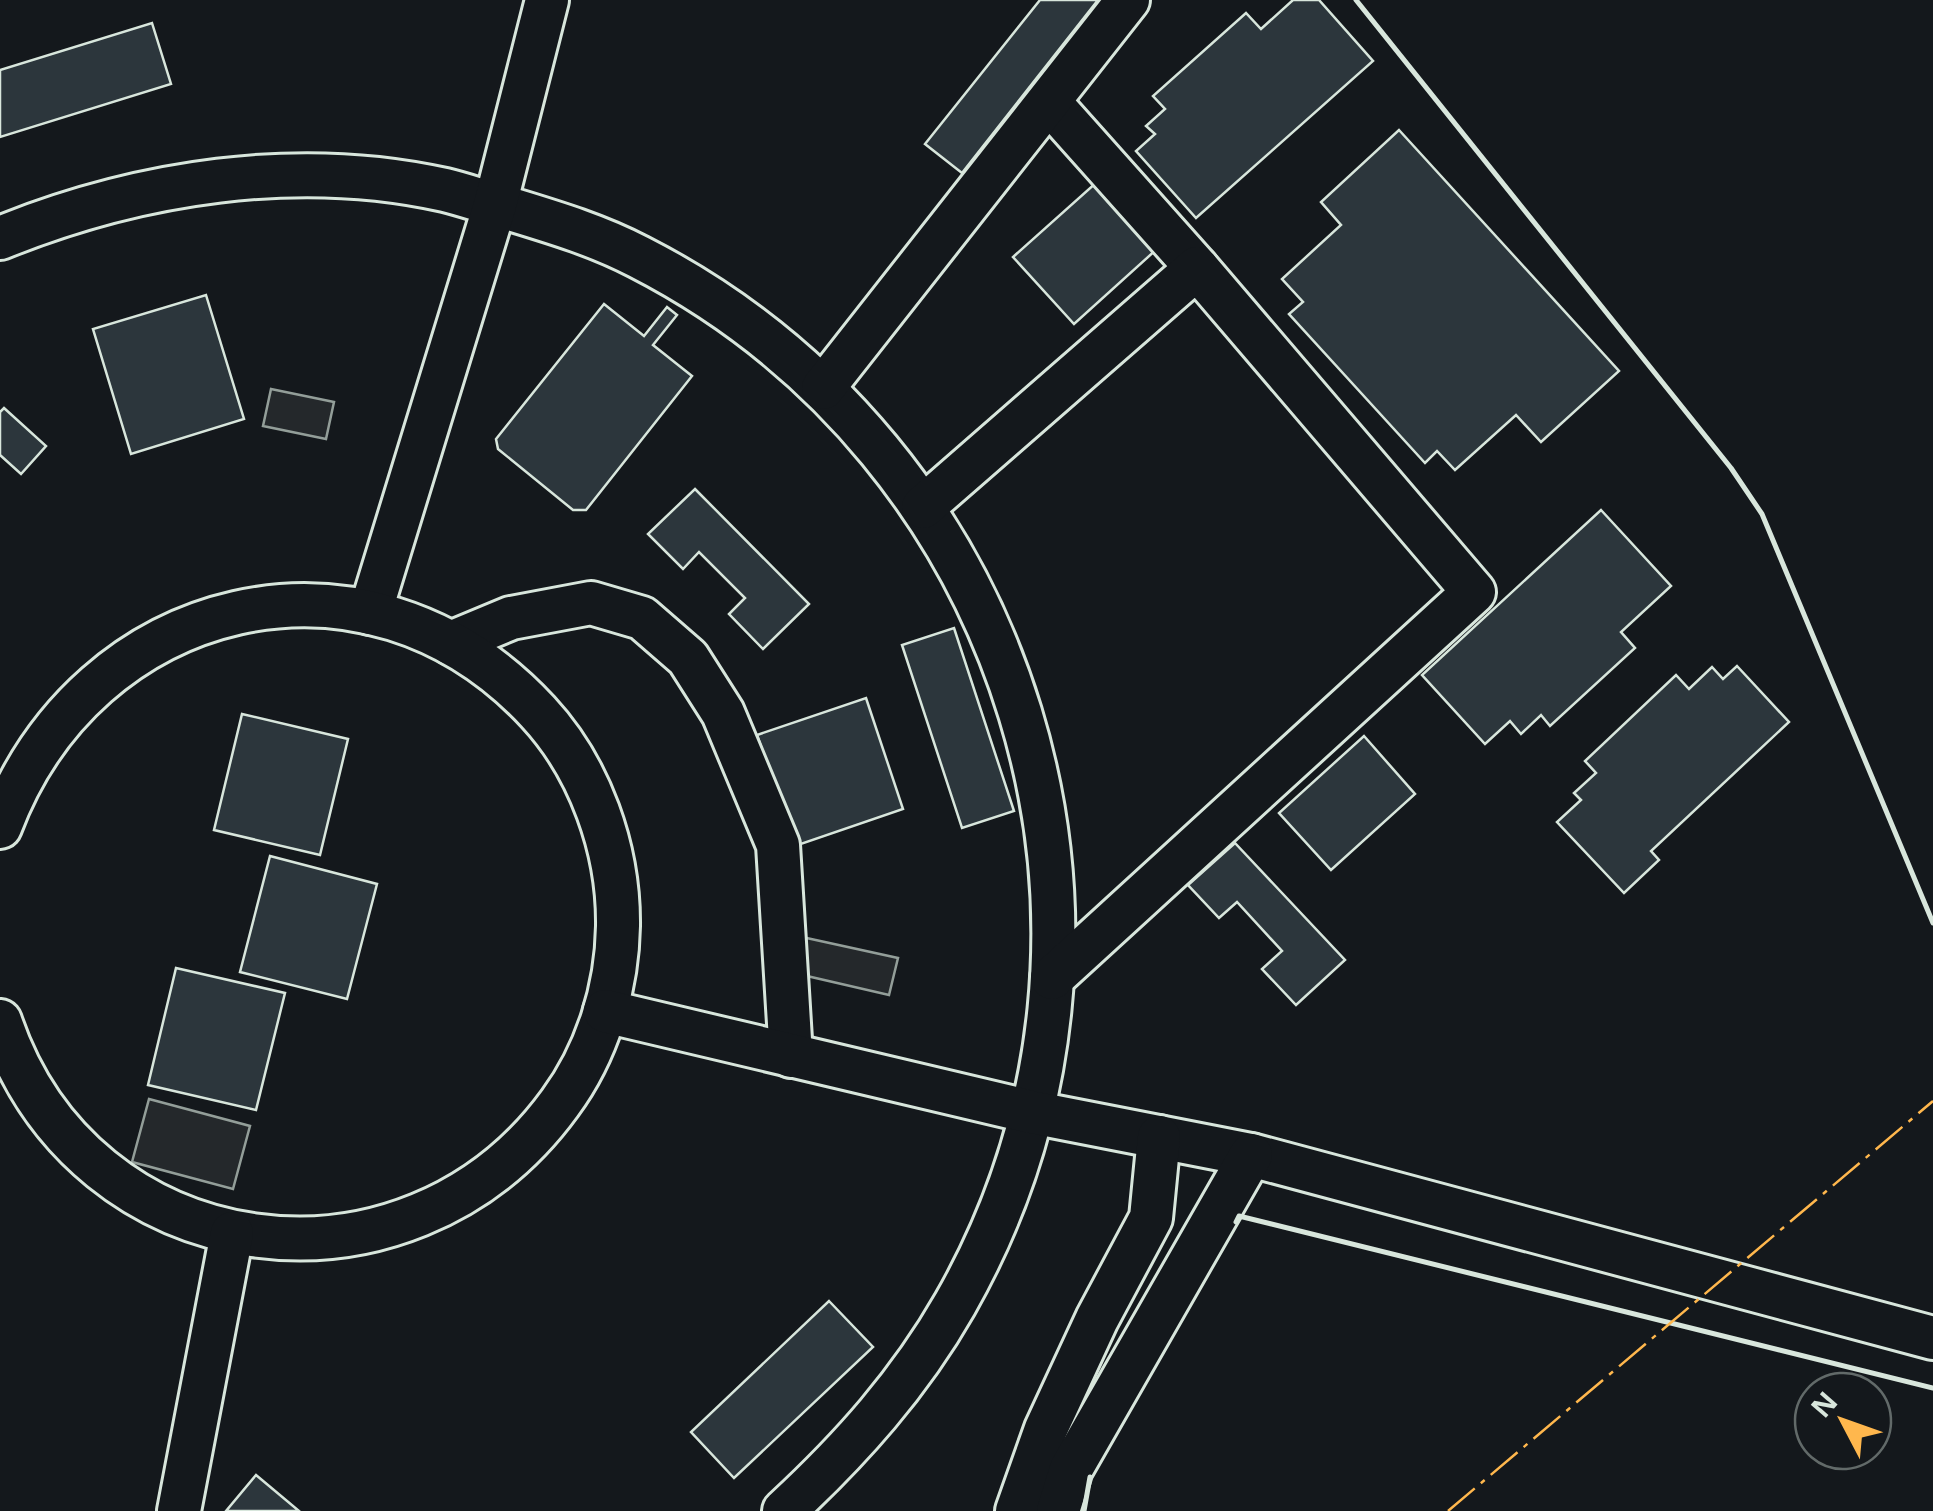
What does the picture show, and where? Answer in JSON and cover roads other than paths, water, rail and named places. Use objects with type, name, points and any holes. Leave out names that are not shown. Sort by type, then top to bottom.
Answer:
[{"type":"street","points":[[370,613],[495,205],[547,0]]},
{"type":"street","points":[[822,388],[1128,0]]},
{"type":"street","points":[[1049,102],[1197,268],[1474,592],[1052,978]]},
{"type":"street","points":[[0,238],[107,201],[174,186],[241,178],[377,180],[444,190],[574,228],[636,255],[696,288],[752,326],[822,388],[896,469],[923,507],[969,584],[997,646],[1020,709],[1037,775],[1048,842],[1053,910],[1052,978],[1044,1046],[1031,1112],[993,1225],[956,1302],[879,1415],[834,1465],[784,1511]]},
{"type":"street","points":[[923,507],[1197,268]]},
{"type":"street","points":[[451,642],[512,618],[591,603],[642,618],[688,658],[722,712],[778,845],[791,1056]]},
{"type":"street","points":[[0,827],[12,794],[58,720],[122,662],[200,623],[284,606],[328,606],[412,625],[451,642],[521,693],[575,761],[594,799],[616,883],[618,926],[605,1012],[570,1090],[544,1126],[503,1166],[443,1206],[403,1223],[361,1234],[318,1240],[274,1240],[232,1233],[151,1203],[114,1180],[52,1120],[28,1085],[0,1021]]},
{"type":"street","points":[[605,1012],[1031,1112],[1251,1154],[1933,1338]]},
{"type":"street","points":[[1016,1511],[1046,1429],[1151,1218],[1158,1137]]},
{"type":"street","points":[[1058,1511],[1071,1469],[1251,1154]]},
{"type":"street","points":[[178,1511],[232,1233]]}]
